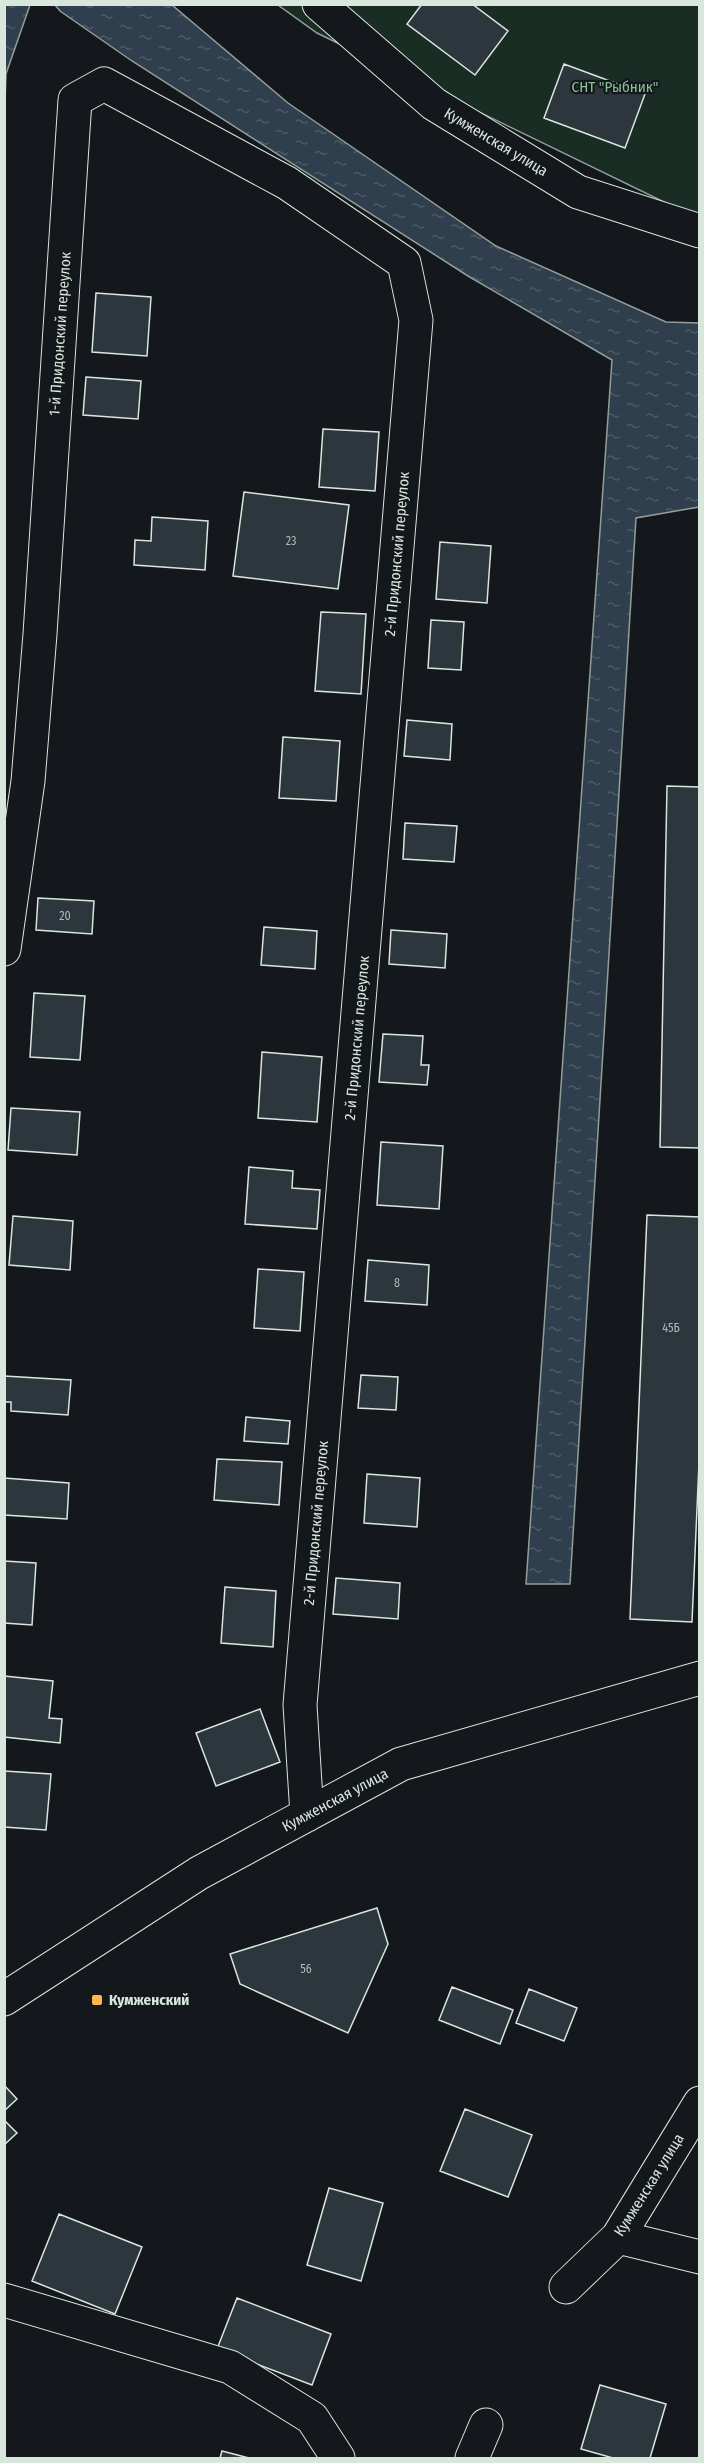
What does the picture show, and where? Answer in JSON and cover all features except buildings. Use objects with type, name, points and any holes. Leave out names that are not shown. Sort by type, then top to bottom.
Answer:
[{"type":"street","name":"Кумженская улица","points":[[319,4],[434,104],[578,192],[699,231]]},
{"type":"street","name":"1-й Придонский переулок","points":[[4,950],[28,781],[42,610],[75,100],[104,84],[287,183],[404,263]]},
{"type":"street","name":"2-й Придонский переулок","points":[[307,1815],[300,1705],[417,320],[404,263]]},
{"type":"street","name":"Кумженская улица","points":[[4,1999],[199,1874],[401,1764],[699,1678]]},
{"type":"street","name":"Кумженская улица","points":[[566,2287],[618,2237],[699,2103]]},
{"type":"street","points":[[618,2237],[699,2258]]},
{"type":"street","points":[[4,2300],[230,2367],[312,2418],[338,2458]]},
{"type":"street","points":[[472,2458],[486,2425]]},
{"type":"green space","name":"СНТ \"Рыбник\"","points":[[278,5],[699,5],[699,219],[317,33]]},
{"type":"water","points":[[5,4],[30,5],[6,74],[5,104]]},
{"type":"water","points":[[55,5],[172,5],[288,103],[496,246],[666,322],[699,323],[699,507],[636,518],[570,1584],[526,1584],[612,360],[468,276],[132,61],[60,11]]},
{"type":"place","name":"Кумженский","points":[[97,2000]]}]
